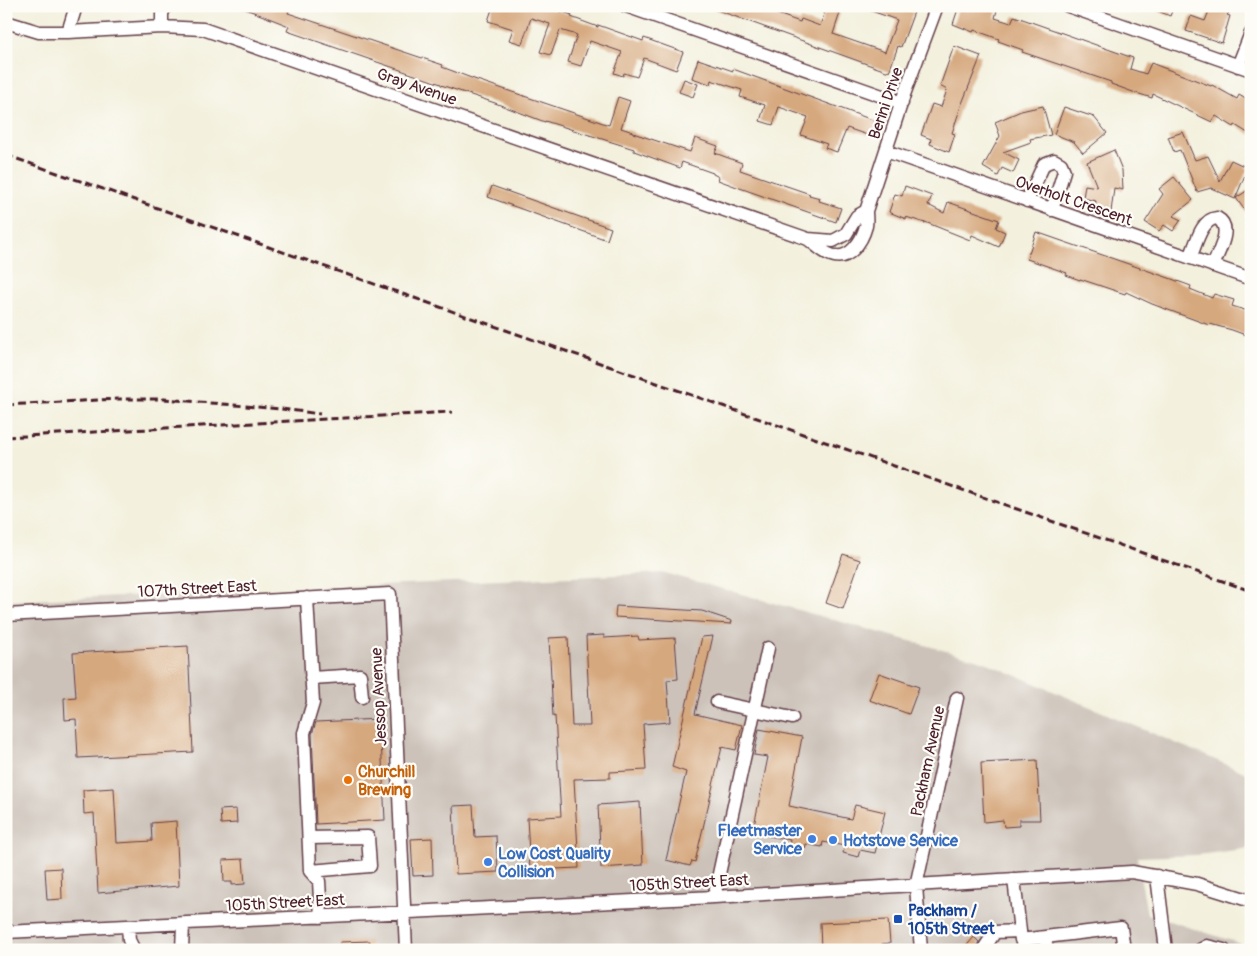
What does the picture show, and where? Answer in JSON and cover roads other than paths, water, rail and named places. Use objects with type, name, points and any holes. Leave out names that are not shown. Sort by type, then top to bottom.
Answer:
[{"type":"street","points":[[68,32],[76,6]]},
{"type":"street","points":[[162,26],[164,6]]},
{"type":"street","name":"Berini Drive","points":[[866,210],[937,6]]},
{"type":"street","points":[[1068,6],[1245,68],[1251,33]]},
{"type":"street","points":[[631,7],[902,103]]},
{"type":"street","name":"Gray Avenue","points":[[6,22],[39,32],[162,26],[203,29],[808,239],[833,241],[846,234],[857,216],[866,210],[867,224],[860,240],[850,253],[840,257],[830,255],[808,239]]},
{"type":"street","name":"Overholt Crescent","points":[[886,152],[1251,279]]},
{"type":"street","points":[[1028,201],[1044,164],[1054,160],[1061,164],[1064,171],[1052,210]]},
{"type":"street","points":[[1190,258],[1205,224],[1212,218],[1217,218],[1224,222],[1226,230],[1213,266]]},
{"type":"street","name":"107th Street East","points":[[6,615],[390,594]]},
{"type":"street","name":"Jessop Avenue","points":[[390,594],[406,950]]},
{"type":"street","points":[[307,598],[313,703],[304,732],[310,871],[319,881],[321,917]]},
{"type":"street","points":[[714,897],[753,710],[768,648]]},
{"type":"street","points":[[312,678],[360,675],[362,697]]},
{"type":"street","name":"Packham Avenue","points":[[921,950],[916,886],[957,698]]},
{"type":"street","points":[[717,702],[792,718]]},
{"type":"street","points":[[309,838],[368,837],[370,866],[310,871]]},
{"type":"street","name":"105th Street East","points":[[6,932],[714,897],[1132,872],[1197,884],[1251,901]]},
{"type":"street","points":[[1157,876],[1166,950]]},
{"type":"street","points":[[1014,879],[1021,940],[1046,943],[1121,928],[1124,950]]},
{"type":"street","points":[[182,950],[183,924]]},
{"type":"street","points":[[128,926],[129,940],[134,950]]},
{"type":"street","points":[[983,950],[995,932],[1020,931]]},
{"type":"street","points":[[1200,950],[1207,946],[1224,950]]},
{"type":"railway","points":[[6,155],[1251,591]]},
{"type":"railway","points":[[6,405],[118,399],[164,399],[320,414]]},
{"type":"railway","points":[[6,437],[452,412]]},
{"type":"place","name":"Churchill Brewing","points":[[348,780]]},
{"type":"place","name":"Fleetmaster Service","points":[[812,839]]},
{"type":"place","name":"Hotstove Service","points":[[833,840]]},
{"type":"place","name":"Low Cost Quality Collision","points":[[488,862]]},
{"type":"place","name":"Packham / 105th Street","points":[[898,919]]}]
